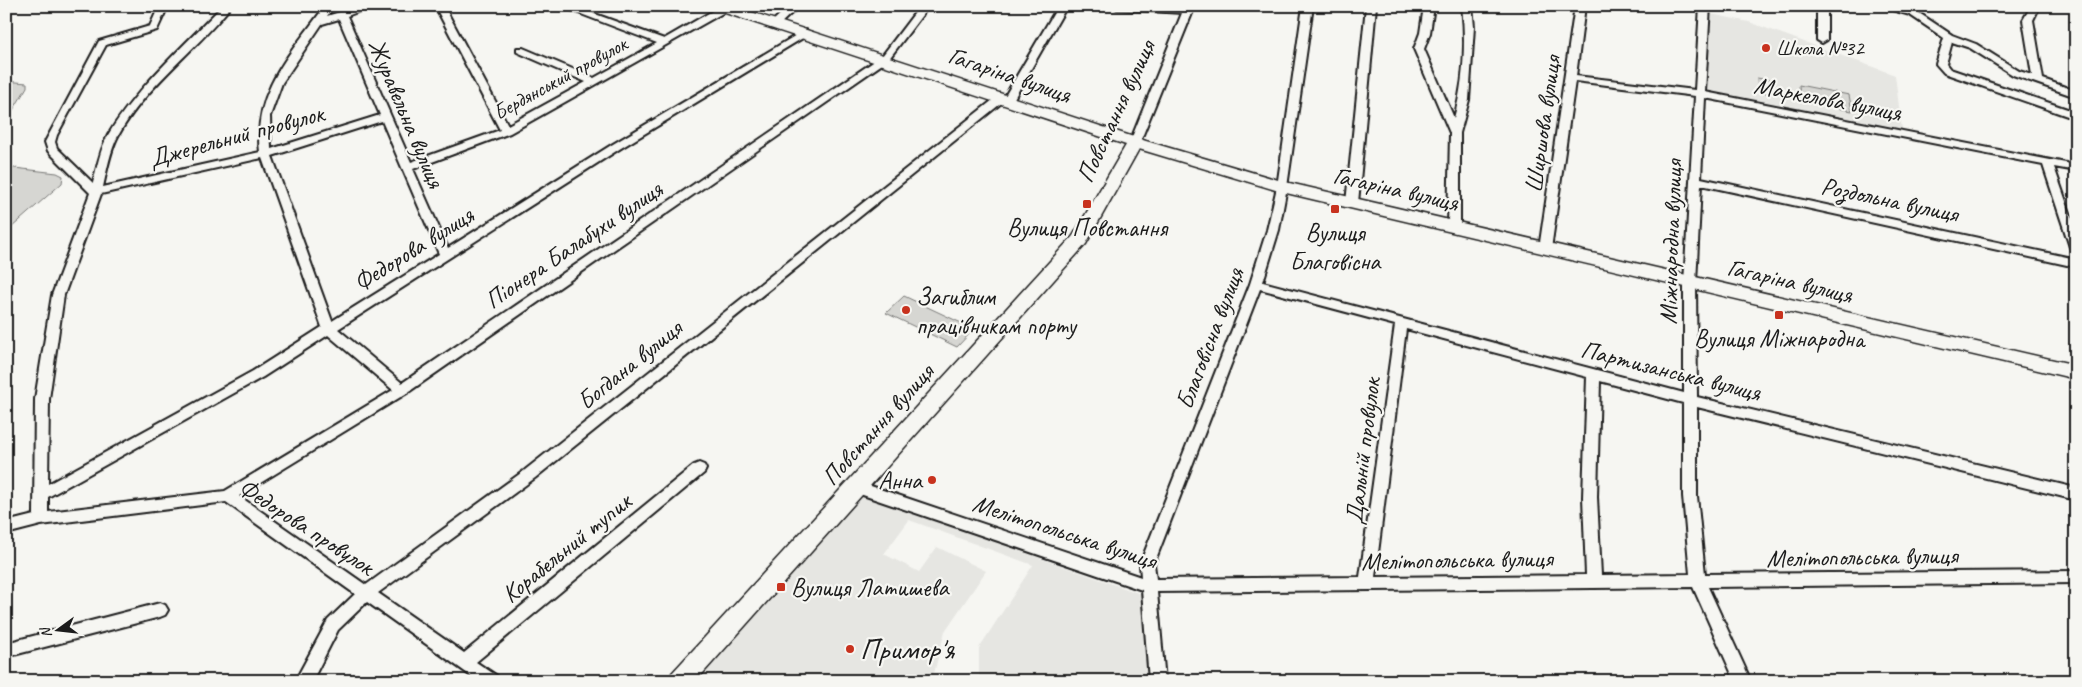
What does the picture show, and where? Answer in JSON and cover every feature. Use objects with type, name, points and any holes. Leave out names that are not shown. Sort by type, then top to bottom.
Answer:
[{"type":"street","points":[[96,192],[52,149],[50,142],[52,134],[102,43],[154,28],[164,6]]},
{"type":"street","points":[[6,528],[41,519],[42,399],[58,296],[96,192],[105,155],[125,118],[138,100],[227,6]]},
{"type":"street","points":[[330,6],[287,68],[266,111],[263,134],[266,154],[329,329],[402,390]]},
{"type":"street","points":[[319,22],[369,6]]},
{"type":"street","points":[[439,6],[506,130]]},
{"type":"street","points":[[564,6],[664,42]]},
{"type":"street","points":[[775,24],[795,6]]},
{"type":"street","name":"Піонера Балабухи вулиця","points":[[228,496],[402,390],[885,58],[925,6]]},
{"type":"street","name":"Богдана вулиця","points":[[303,681],[333,625],[366,593],[538,468],[1005,99],[1063,6]]},
{"type":"street","points":[[1117,6],[1186,9]]},
{"type":"street","name":"Благовісна вулиця","points":[[1157,681],[1147,564],[1256,284],[1273,230],[1282,187],[1308,6]]},
{"type":"street","points":[[1352,203],[1371,6]]},
{"type":"street","points":[[1429,6],[1425,33],[1419,49],[1455,133]]},
{"type":"street","points":[[1454,227],[1455,133],[1464,100],[1469,27],[1467,6]]},
{"type":"street","name":"Ширшова вулиця","points":[[1545,249],[1580,6]]},
{"type":"street","name":"Міжнародна вулиця","points":[[1705,6],[1690,282],[1691,504],[1698,581],[1743,681]]},
{"type":"street","points":[[1822,6],[1822,40]]},
{"type":"street","points":[[1882,6],[1914,9],[1949,37],[1973,46],[2016,73],[2076,94]]},
{"type":"street","points":[[2036,6],[2028,20],[2038,80]]},
{"type":"street","name":"Бердянський провулок","points":[[408,167],[506,130],[664,42],[721,7]]},
{"type":"street","name":"Гагаріна вулиця","points":[[721,7],[885,58],[1135,142],[1282,187],[2076,372]]},
{"type":"street","name":"Повстання вулиця","points":[[680,681],[1080,240],[1135,142],[1186,9]]},
{"type":"street","name":"Журавельна вулиця","points":[[342,15],[445,255]]},
{"type":"street","name":"Федорова вулиця","points":[[42,494],[156,429],[211,401],[329,329],[617,146],[806,33]]},
{"type":"street","points":[[1949,37],[1941,64],[1947,71],[2076,116]]},
{"type":"street","points":[[520,50],[593,82]]},
{"type":"street","name":"Маркелова вулиця","points":[[1571,78],[1700,94],[2076,168]]},
{"type":"street","name":"Джерельний провулок","points":[[96,192],[266,154],[386,116]]},
{"type":"street","points":[[2047,162],[2076,246]]},
{"type":"street","name":"Роздольна вулиця","points":[[1696,180],[2076,263]]},
{"type":"street","name":"Партизанська вулиця","points":[[1256,284],[1690,400],[2076,494]]},
{"type":"street","name":"Дальній провулок","points":[[1367,584],[1401,323]]},
{"type":"street","points":[[1594,374],[1590,497],[1594,582]]},
{"type":"street","name":"Корабельний тупик","points":[[464,662],[699,470]]},
{"type":"street","name":"Мелітопольська вулиця","points":[[856,486],[1148,586],[2076,577]]},
{"type":"street","name":"Федорова провулок","points":[[41,519],[228,496],[491,681]]},
{"type":"street","points":[[6,650],[160,610]]},
{"type":"shaded area","name":"Школа №32","points":[[1711,14],[1749,22],[1895,75],[1902,130],[1707,92]]},
{"type":"shaded area","points":[[1757,78],[1774,81],[1775,95],[1758,91]]},
{"type":"shaded area","points":[[6,81],[27,83],[27,87],[6,122]]},
{"type":"shaded area","points":[[1799,85],[1849,95],[1852,111],[1800,101]]},
{"type":"shaded area","points":[[6,167],[57,173],[63,176],[62,183],[11,228],[6,229]]},
{"type":"shaded area","points":[[904,296],[974,329],[957,347],[886,313]]},
{"type":"shaded area","points":[[859,494],[1141,594],[1148,681],[979,681],[979,648],[1033,565],[909,520],[884,554],[919,572],[937,547],[986,571],[945,631],[932,681],[689,681]]},
{"type":"place","name":"Школа №32","points":[[1766,48]]},
{"type":"place","name":"Вулиця Повстання","points":[[1087,204]]},
{"type":"place","name":"Вулиця Благовісна","points":[[1335,209]]},
{"type":"place","name":"Загиблим працівникам порту","points":[[906,310]]},
{"type":"place","name":"Вулиця Міжнародна","points":[[1779,315]]},
{"type":"place","name":"Анна","points":[[932,480]]},
{"type":"place","name":"Вулиця Латишева","points":[[781,587]]},
{"type":"place","name":"Примор'я","points":[[850,649]]}]
